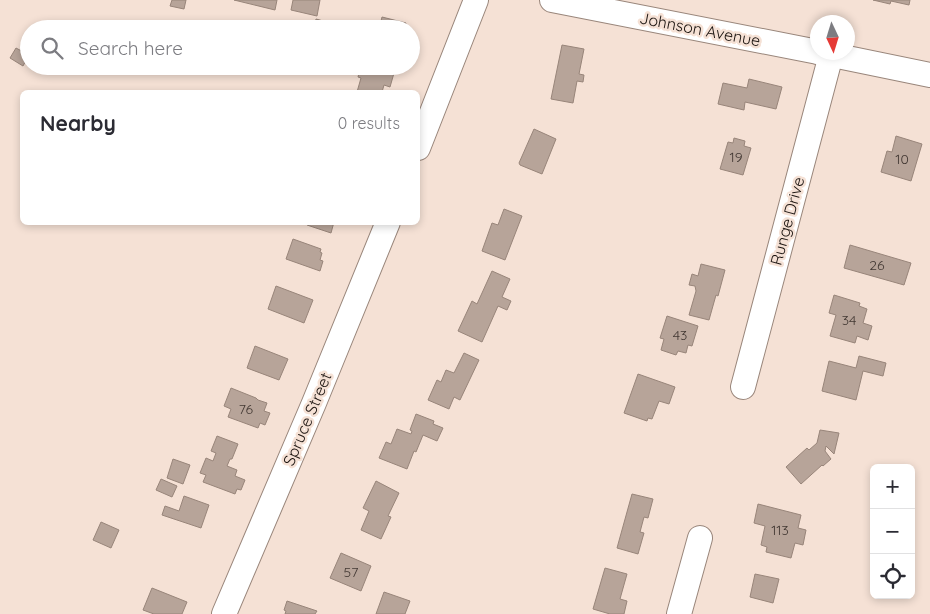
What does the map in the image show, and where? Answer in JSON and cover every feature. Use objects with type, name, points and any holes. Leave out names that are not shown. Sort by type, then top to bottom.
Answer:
[{"type":"street","points":[[420,143],[476,0]]},
{"type":"street","name":"Johnson Avenue","points":[[552,0],[810,51]]},
{"type":"street","name":"Runge Drive","points":[[743,387],[820,60]]},
{"type":"street","name":"Johnson Avenue","points":[[855,60],[930,75]]},
{"type":"street","name":"Spruce Street","points":[[224,614],[314,403],[387,225]]},
{"type":"street","points":[[679,614],[700,538]]},
{"type":"building","points":[[172,0],[186,0],[184,9],[170,6]]},
{"type":"building","points":[[234,0],[277,0],[275,10]]},
{"type":"building","points":[[293,0],[320,0],[317,16],[291,10]]},
{"type":"building","points":[[873,0],[910,0],[909,5],[891,1],[890,4]]},
{"type":"building","points":[[382,17],[394,20],[381,20]]},
{"type":"building","points":[[562,45],[584,49],[579,74],[584,75],[583,82],[577,81],[573,103],[551,99]]},
{"type":"building","points":[[16,48],[20,50],[20,64],[10,58]]},
{"type":"building","points":[[359,75],[393,75],[390,87],[384,85],[383,90],[358,90],[361,78],[358,77]]},
{"type":"building","points":[[749,79],[782,87],[776,109],[745,102],[744,110],[718,104],[723,83],[747,88]]},
{"type":"building","points":[[534,129],[556,139],[542,174],[519,163]]},
{"type":"building","points":[[896,136],[922,144],[911,181],[881,172],[887,151],[892,152]]},
{"type":"building","points":[[734,138],[745,141],[744,146],[751,148],[743,175],[720,169],[728,142],[733,143]]},
{"type":"building","points":[[504,209],[522,216],[505,260],[482,251],[492,223],[498,225]]},
{"type":"building","points":[[307,225],[333,225],[331,233]]},
{"type":"building","points":[[293,239],[321,249],[320,260],[323,261],[320,271],[286,259]]},
{"type":"building","points":[[850,245],[911,263],[904,285],[844,268]]},
{"type":"building","points":[[701,264],[725,270],[709,320],[689,315],[696,291],[695,286],[689,285],[692,274],[698,276]]},
{"type":"building","points":[[492,271],[510,279],[502,297],[511,301],[507,310],[498,306],[482,342],[458,331],[472,301],[477,304]]},
{"type":"building","points":[[276,286],[313,300],[304,323],[268,309]]},
{"type":"building","points":[[834,295],[860,303],[859,306],[867,309],[863,323],[872,326],[868,340],[857,336],[855,343],[830,336],[836,315],[829,313]]},
{"type":"building","points":[[667,316],[698,326],[692,346],[688,345],[686,353],[678,351],[676,355],[661,350],[664,339],[660,338]]},
{"type":"building","points":[[255,346],[288,359],[279,380],[247,368]]},
{"type":"building","points":[[464,353],[479,360],[460,400],[454,397],[449,409],[428,400],[437,380],[441,382],[446,370],[454,373]]},
{"type":"building","points":[[859,356],[886,363],[883,376],[863,371],[856,400],[822,391],[829,361],[856,368]]},
{"type":"building","points":[[638,374],[675,387],[669,404],[659,401],[652,419],[648,418],[647,421],[624,413]]},
{"type":"building","points":[[231,388],[267,403],[264,411],[270,413],[265,425],[260,423],[258,428],[228,417],[231,409],[224,406]]},
{"type":"building","points":[[416,414],[434,421],[433,424],[443,428],[437,441],[423,435],[407,469],[379,458],[386,442],[391,444],[397,429],[411,434],[412,431],[410,430]]},
{"type":"building","points":[[820,430],[839,433],[834,454],[826,446],[825,451],[831,459],[801,484],[786,467],[807,448],[809,450],[817,443]]},
{"type":"building","points":[[217,436],[238,444],[227,466],[237,470],[235,476],[245,480],[241,490],[237,489],[235,494],[203,482],[206,475],[200,473],[206,458],[213,461],[216,453],[211,451]]},
{"type":"building","points":[[173,459],[190,465],[183,484],[167,478]]},
{"type":"building","points":[[161,479],[177,486],[172,497],[156,490]]},
{"type":"building","points":[[376,481],[399,493],[388,516],[391,517],[381,539],[361,530],[369,511],[363,508]]},
{"type":"building","points":[[632,494],[653,499],[648,518],[644,517],[640,532],[644,533],[638,554],[617,548]]},
{"type":"building","points":[[184,496],[209,505],[201,528],[162,515],[165,506],[179,511]]},
{"type":"building","points":[[758,504],[801,515],[798,528],[806,530],[803,545],[795,543],[791,558],[766,552],[767,547],[761,545],[765,526],[754,523]]},
{"type":"building","points":[[101,522],[119,530],[111,548],[93,540]]},
{"type":"building","points":[[341,553],[371,566],[361,591],[330,578]]},
{"type":"building","points":[[605,568],[627,574],[620,599],[627,601],[624,614],[610,614],[593,609]]},
{"type":"building","points":[[755,574],[779,579],[773,603],[750,597]]},
{"type":"building","points":[[152,588],[187,602],[182,614],[154,614],[143,610]]},
{"type":"building","points":[[384,592],[410,601],[405,614],[376,614]]},
{"type":"building","points":[[287,601],[317,611],[315,614],[285,614],[286,611],[284,610]]}]
